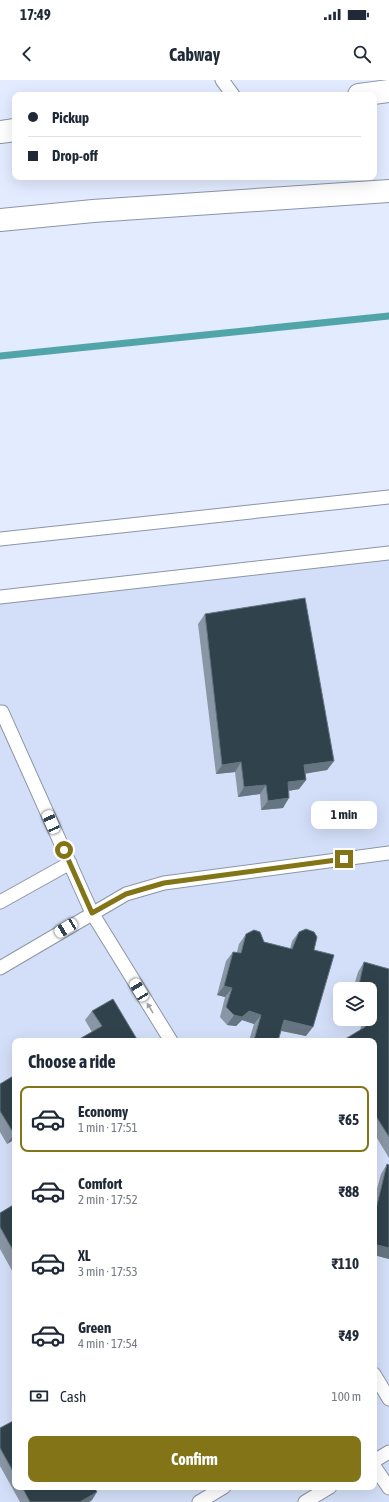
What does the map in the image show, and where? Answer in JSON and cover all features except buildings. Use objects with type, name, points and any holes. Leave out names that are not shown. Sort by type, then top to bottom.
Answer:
[{"type":"street","points":[[377,93],[389,91]]},
{"type":"street","points":[[0,132],[12,130]]},
{"type":"street","points":[[0,220],[101,210],[389,191]]},
{"type":"lane","points":[[222,80],[231,92]]},
{"type":"lane","points":[[0,539],[389,497]]},
{"type":"lane","points":[[0,597],[389,553]]},
{"type":"lane","points":[[0,712],[2,712],[92,913],[169,1038]]},
{"type":"lane","points":[[0,968],[126,894],[164,883],[389,853]]},
{"type":"lane","points":[[0,902],[70,863]]},
{"type":"lane","points":[[377,1380],[384,1395]]},
{"type":"lane","points":[[377,1459],[389,1452]]},
{"type":"lane","points":[[377,1470],[389,1488]]},
{"type":"lane","points":[[199,1502],[219,1490]]},
{"type":"lane","points":[[305,1502],[325,1490]]},
{"type":"shaded area","points":[[389,560],[389,1502],[0,1502],[0,604]]},
{"type":"waterway","points":[[0,356],[389,316]]},
{"type":"route","points":[[64,850],[92,913],[126,894],[164,883],[344,859]]}]
